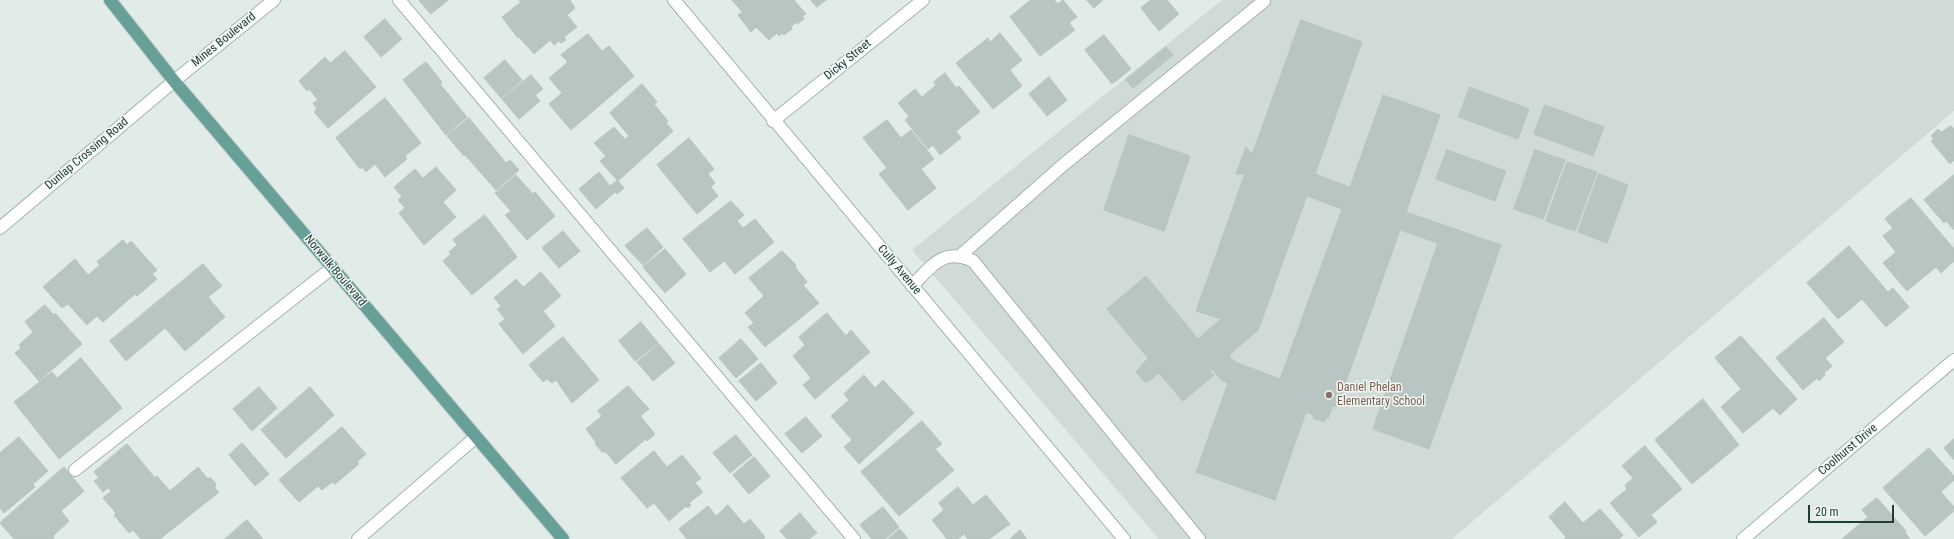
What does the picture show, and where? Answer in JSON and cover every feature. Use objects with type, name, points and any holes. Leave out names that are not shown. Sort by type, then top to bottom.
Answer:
[{"type":"main road","name":"Norwalk Boulevard","points":[[110,0],[174,81],[562,539]]},
{"type":"street","name":"Mines Boulevard","points":[[174,81],[274,0]]},
{"type":"street","points":[[399,0],[854,539]]},
{"type":"street","name":"Cully Avenue","points":[[674,0],[773,121],[1124,539]]},
{"type":"street","name":"Dicky Street","points":[[773,121],[923,0]]},
{"type":"street","points":[[912,286],[940,258],[961,255],[1063,165],[1264,0]]},
{"type":"street","name":"Dunlap Crossing Road","points":[[0,228],[174,81]]},
{"type":"street","points":[[961,255],[973,261],[1199,539]]},
{"type":"street","points":[[75,470],[332,268]]},
{"type":"street","name":"Coolhurst Drive","points":[[1743,539],[1954,360]]},
{"type":"street","points":[[358,539],[476,437]]},
{"type":"shaded area","name":"Daniel Phelan Elementary School","points":[[1222,0],[1954,0],[1954,111],[1452,539],[1159,539],[912,250]]},
{"type":"building","points":[[419,0],[448,0],[431,14]]},
{"type":"building","points":[[519,0],[570,0],[575,8],[567,15],[577,27],[564,37],[566,40],[561,43],[559,41],[554,45],[550,40],[534,54],[519,37],[518,38],[502,17],[521,2]]},
{"type":"building","points":[[732,0],[794,0],[806,14],[802,16],[804,19],[797,24],[796,22],[791,27],[792,29],[784,35],[782,33],[779,36],[777,33],[769,40],[756,27],[751,32],[738,15],[742,12]]},
{"type":"building","points":[[811,0],[826,0],[817,7]]},
{"type":"building","points":[[1031,0],[1054,0],[1058,4],[1063,0],[1077,17],[1069,23],[1075,30],[1040,56],[1010,17]]},
{"type":"building","points":[[1087,0],[1103,0],[1094,8]]},
{"type":"building","points":[[1151,0],[1167,0],[1179,14],[1159,31],[1141,8]]},
{"type":"building","points":[[385,19],[402,39],[381,57],[364,37]]},
{"type":"building","points":[[1301,20],[1362,42],[1315,174],[1350,187],[1383,95],[1440,115],[1406,212],[1501,245],[1429,449],[1373,429],[1438,243],[1400,230],[1337,407],[1333,406],[1328,419],[1326,418],[1324,422],[1313,418],[1314,415],[1306,412],[1275,500],[1196,472],[1228,383],[1221,380],[1212,369],[1210,371],[1214,375],[1183,401],[1159,373],[1146,383],[1136,372],[1148,358],[1107,309],[1146,276],[1198,339],[1221,319],[1196,311],[1245,174],[1236,174],[1246,147],[1252,154]],"holes":[[[1307,196],[1342,209],[1280,379],[1235,362],[1229,355],[1258,330]]]},
{"type":"building","points":[[1000,33],[1022,60],[1010,70],[1022,86],[993,109],[956,63],[988,38],[990,42]]},
{"type":"building","points":[[588,34],[602,51],[609,46],[634,76],[571,130],[549,104],[562,93],[549,78],[568,62],[561,55]]},
{"type":"building","points":[[1104,35],[1131,69],[1112,84],[1085,50]]},
{"type":"building","points":[[1166,47],[1173,55],[1133,88],[1126,80]]},
{"type":"building","points":[[345,51],[376,87],[328,128],[314,112],[317,109],[313,103],[318,100],[309,89],[307,91],[299,81],[325,57],[330,63]]},
{"type":"building","points":[[505,60],[522,80],[501,98],[484,78]]},
{"type":"building","points":[[426,62],[442,82],[440,84],[467,117],[446,135],[403,80]]},
{"type":"building","points":[[945,73],[956,88],[959,86],[980,112],[956,131],[961,138],[940,155],[933,145],[928,149],[905,120],[909,116],[898,103],[915,89],[922,97],[936,85],[934,82]]},
{"type":"building","points":[[531,75],[543,89],[535,95],[540,101],[519,119],[502,99]]},
{"type":"building","points":[[1049,77],[1067,100],[1047,116],[1029,94]]},
{"type":"building","points":[[642,84],[657,102],[654,104],[668,121],[666,123],[673,131],[618,181],[624,188],[617,194],[615,192],[596,209],[579,189],[599,172],[610,186],[617,180],[600,161],[606,156],[594,143],[614,127],[624,138],[624,140],[629,136],[610,113]]},
{"type":"building","points":[[1470,87],[1529,109],[1518,139],[1459,117]]},
{"type":"building","points":[[385,98],[421,143],[405,156],[407,159],[385,177],[375,164],[366,172],[362,167],[360,169],[336,138]]},
{"type":"building","points":[[1545,105],[1604,127],[1593,156],[1534,134]]},
{"type":"building","points":[[469,118],[506,163],[510,160],[519,170],[496,190],[447,136]]},
{"type":"building","points":[[887,120],[901,138],[911,130],[934,159],[921,169],[936,188],[908,210],[879,174],[887,168],[863,138]]},
{"type":"building","points":[[1951,126],[1954,129],[1954,160],[1950,164],[1931,141],[1934,138],[1931,136],[1938,129],[1941,132]]},
{"type":"building","points":[[1129,135],[1190,156],[1164,231],[1104,210]]},
{"type":"building","points":[[689,138],[714,169],[708,174],[715,183],[711,187],[718,196],[697,214],[657,165]]},
{"type":"building","points":[[1447,150],[1506,171],[1495,201],[1436,179]]},
{"type":"building","points":[[1535,150],[1565,160],[1543,219],[1514,209]]},
{"type":"building","points":[[1567,162],[1597,172],[1575,231],[1546,221]]},
{"type":"building","points":[[436,167],[456,190],[443,202],[456,217],[424,245],[399,213],[405,208],[398,200],[402,197],[394,187],[415,169],[423,178]]},
{"type":"building","points":[[1599,174],[1628,185],[1607,243],[1578,232]]},
{"type":"building","points":[[516,175],[533,194],[535,192],[555,216],[527,240],[505,215],[511,211],[495,193]]},
{"type":"building","points":[[1954,175],[1954,230],[1946,221],[1944,223],[1924,200]]},
{"type":"building","points":[[1911,198],[1954,249],[1954,261],[1941,273],[1936,267],[1907,291],[1883,263],[1896,252],[1883,236],[1893,228],[1885,219]]},
{"type":"building","points":[[731,201],[744,215],[737,221],[743,228],[755,219],[774,242],[735,274],[724,261],[710,272],[683,239]]},
{"type":"building","points":[[485,215],[517,257],[472,295],[443,261],[451,254],[449,252],[457,245],[453,240]]},
{"type":"building","points":[[647,228],[663,247],[643,265],[625,246]]},
{"type":"building","points":[[563,231],[580,251],[559,268],[542,248]]},
{"type":"building","points":[[123,240],[127,245],[131,241],[157,270],[152,274],[157,279],[137,296],[135,294],[103,322],[97,316],[87,325],[68,304],[62,308],[43,287],[75,259],[88,275],[100,265],[97,262]]},
{"type":"building","points":[[1849,246],[1888,292],[1893,288],[1909,307],[1886,327],[1862,299],[1838,319],[1807,283]]},
{"type":"building","points":[[665,249],[686,274],[665,293],[643,267]]},
{"type":"building","points":[[782,251],[796,265],[795,267],[807,282],[803,285],[819,303],[765,347],[748,327],[754,323],[745,313],[764,296],[749,278]]},
{"type":"building","points":[[203,264],[222,286],[208,297],[225,317],[185,351],[165,328],[126,361],[110,341]]},
{"type":"building","points":[[541,272],[561,296],[543,311],[555,326],[523,354],[499,324],[505,319],[497,309],[501,306],[494,298],[516,279],[523,287]]},
{"type":"building","points":[[45,305],[54,315],[55,313],[82,344],[39,381],[15,353],[21,348],[19,345],[33,332],[25,322]]},
{"type":"building","points":[[827,313],[846,336],[851,330],[870,352],[815,399],[803,385],[811,378],[793,356],[805,345],[799,337]]},
{"type":"building","points":[[1824,318],[1844,342],[1825,358],[1832,366],[1824,373],[1825,375],[1819,381],[1817,378],[1803,390],[1776,358]]},
{"type":"building","points":[[641,322],[658,343],[635,361],[619,341]]},
{"type":"building","points":[[1741,336],[1797,399],[1780,415],[1773,408],[1743,433],[1721,407],[1741,389],[1715,358]]},
{"type":"building","points":[[563,337],[599,380],[572,403],[556,380],[552,383],[547,379],[543,382],[529,365]]},
{"type":"building","points":[[741,339],[758,359],[736,378],[719,358]]},
{"type":"building","points":[[659,344],[675,363],[653,381],[637,362]]},
{"type":"building","points":[[81,358],[122,408],[59,459],[14,402],[52,372],[57,378]]},
{"type":"building","points":[[761,363],[777,383],[756,401],[739,381]]},
{"type":"building","points":[[864,375],[875,388],[883,380],[914,413],[859,464],[844,447],[852,440],[831,416],[849,400],[844,394]]},
{"type":"building","points":[[628,386],[649,409],[640,416],[655,434],[647,441],[646,439],[616,464],[606,452],[602,452],[596,445],[595,441],[586,429],[602,416],[598,411]]},
{"type":"building","points":[[259,387],[277,408],[252,431],[233,409]]},
{"type":"building","points":[[310,387],[334,415],[286,458],[261,430]]},
{"type":"building","points":[[1703,399],[1739,445],[1692,484],[1655,440]]},
{"type":"building","points":[[806,417],[822,436],[802,453],[785,434]]},
{"type":"building","points":[[922,421],[942,444],[935,449],[954,470],[899,516],[861,472]]},
{"type":"building","points":[[342,427],[366,454],[357,462],[359,464],[335,484],[332,482],[322,490],[318,486],[299,502],[279,480]]},
{"type":"building","points":[[736,435],[752,455],[730,473],[713,453]]},
{"type":"building","points":[[19,437],[48,471],[33,484],[35,487],[4,513],[0,508],[0,453]]},
{"type":"building","points":[[1954,439],[1954,460],[1944,448]]},
{"type":"building","points":[[242,443],[269,474],[255,486],[229,455]]},
{"type":"building","points":[[127,444],[155,478],[157,476],[170,491],[198,467],[207,478],[211,478],[216,484],[215,488],[219,492],[160,539],[141,539],[133,530],[129,533],[114,515],[116,513],[103,498],[111,491],[108,488],[103,492],[94,481],[99,478],[94,472]]},
{"type":"building","points":[[1645,446],[1682,489],[1651,515],[1657,522],[1639,537],[1610,503],[1627,489],[1625,485],[1633,478],[1622,466]]},
{"type":"building","points":[[1929,448],[1954,476],[1954,480],[1941,492],[1954,507],[1954,511],[1925,536],[1883,488]]},
{"type":"building","points":[[654,451],[667,467],[682,455],[701,478],[695,483],[703,492],[689,503],[691,505],[688,508],[686,506],[669,521],[654,503],[647,508],[621,478]]},
{"type":"building","points":[[754,457],[770,476],[749,494],[733,475]]},
{"type":"building","points":[[64,467],[84,491],[61,511],[69,521],[53,536],[54,539],[14,539],[0,523]]},
{"type":"building","points":[[958,487],[973,505],[986,495],[1010,524],[989,539],[968,539],[964,534],[958,539],[947,539],[932,520],[944,510],[939,503]]},
{"type":"building","points":[[1877,498],[1906,531],[1905,532],[1910,539],[1842,539],[1868,517],[1862,510]]},
{"type":"building","points":[[1565,502],[1583,523],[1600,509],[1623,535],[1619,539],[1564,539],[1566,537],[1549,517]]},
{"type":"building","points":[[728,505],[744,524],[750,519],[765,537],[763,539],[687,539],[679,529],[708,506],[716,516]]},
{"type":"building","points":[[883,507],[899,527],[885,539],[872,539],[860,525]]},
{"type":"building","points":[[800,513],[817,533],[809,539],[787,539],[780,531]]},
{"type":"building","points":[[247,520],[263,539],[225,539]]},
{"type":"building","points":[[900,529],[908,539],[888,539]]},
{"type":"building","points":[[1020,530],[1027,539],[1010,539]]},
{"type":"place","name":"Daniel Phelan Elementary School","points":[[1329,395]]}]
